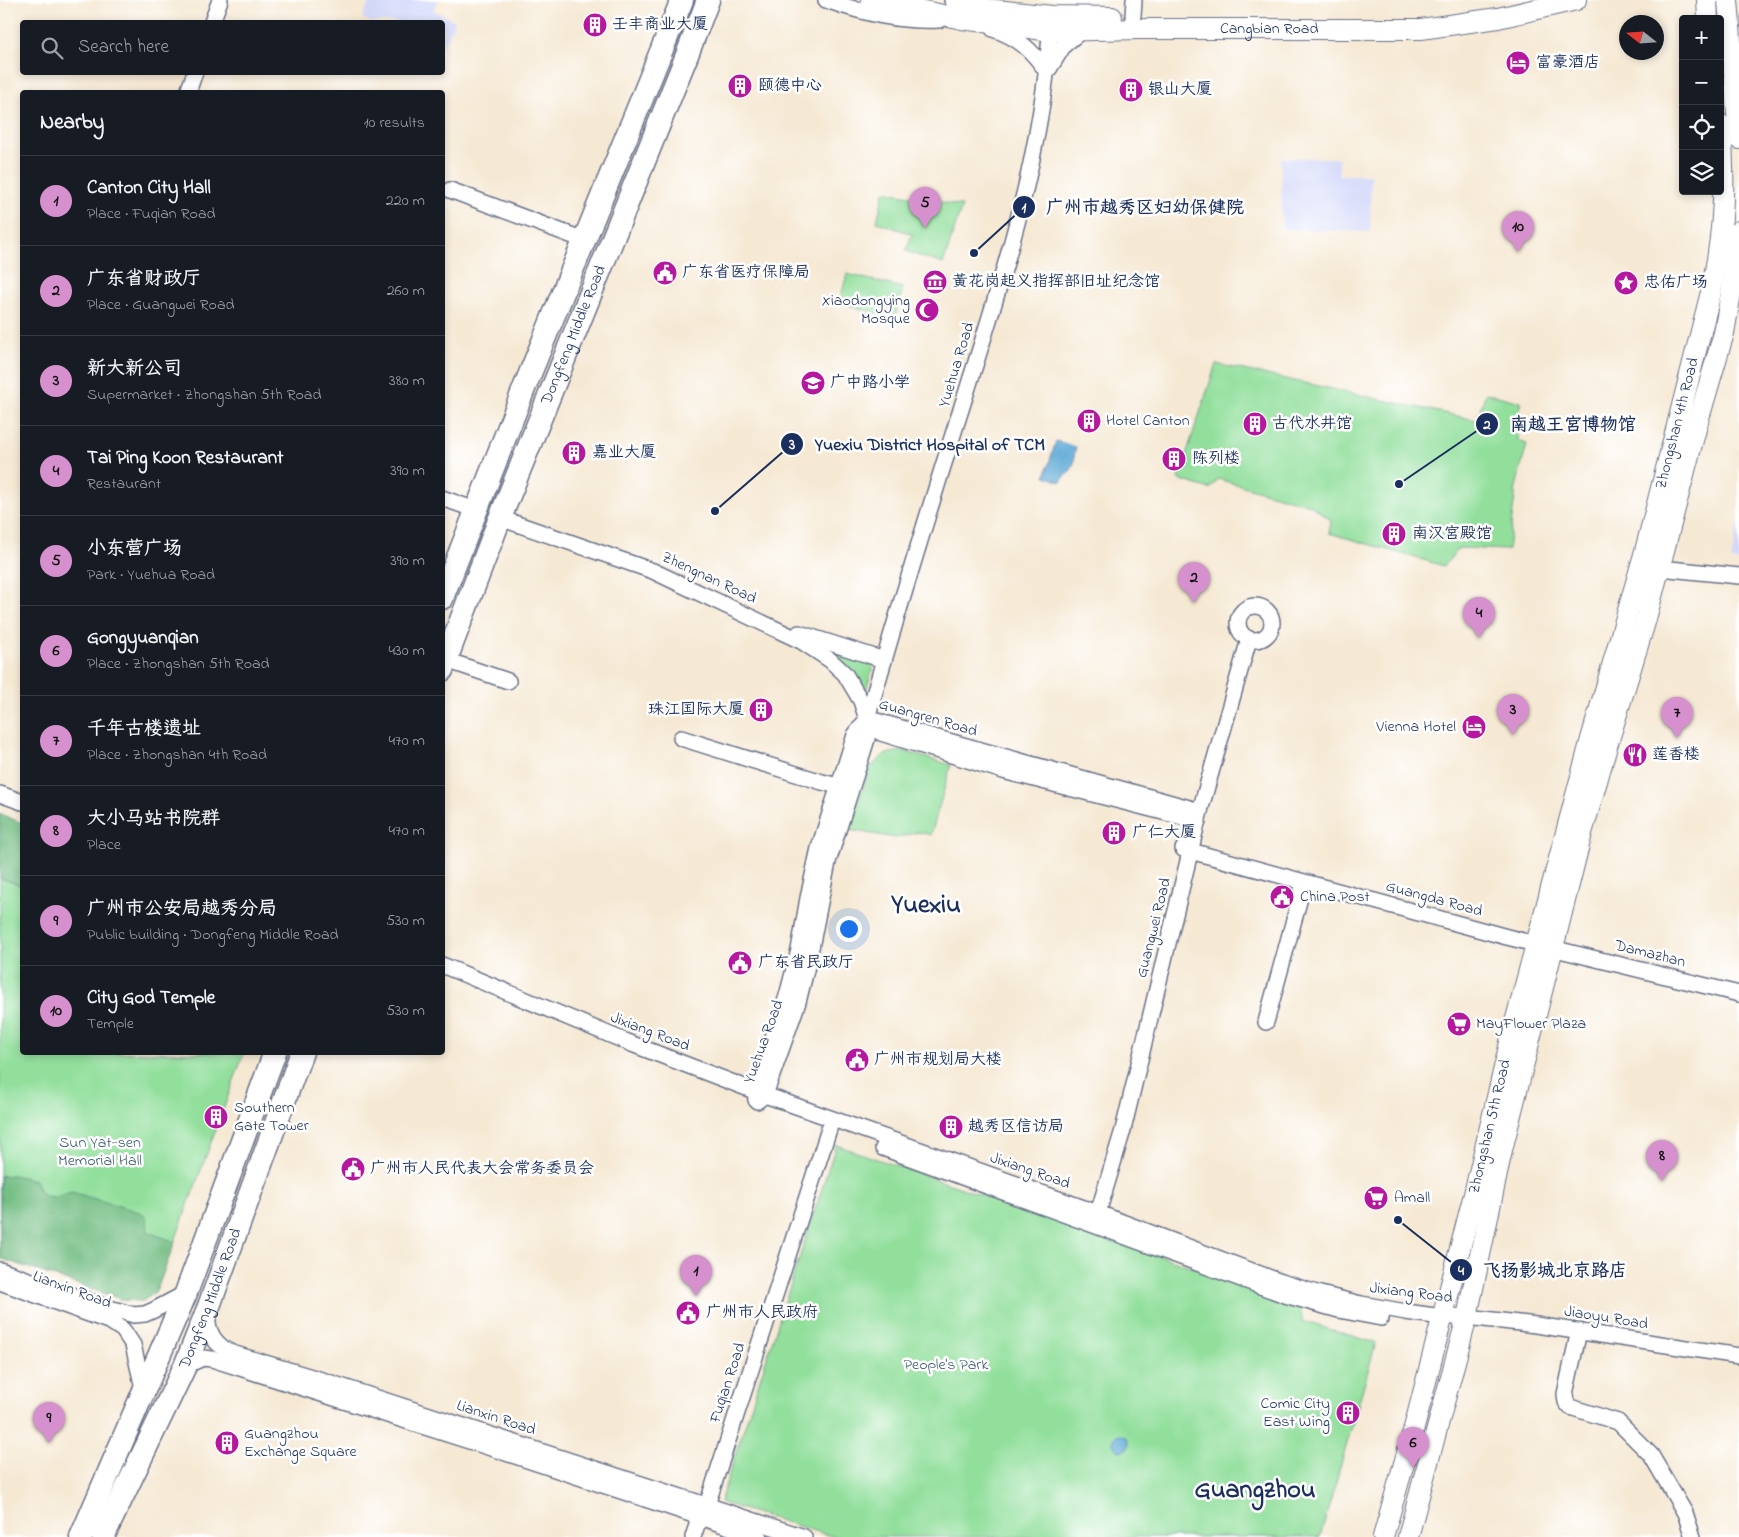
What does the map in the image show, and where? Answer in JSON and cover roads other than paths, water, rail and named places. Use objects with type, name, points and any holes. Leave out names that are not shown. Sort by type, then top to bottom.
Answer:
[{"type":"highway","name":"Dongfeng Middle Road","points":[[445,590],[584,240],[682,0]]},
{"type":"highway","name":"Dongfeng Middle Road","points":[[445,662],[500,518],[708,0]]},
{"type":"highway","name":"Dongfeng Middle Road","points":[[81,1537],[186,1293],[274,1055]]},
{"type":"highway","name":"Dongfeng Middle Road","points":[[106,1534],[185,1366],[209,1306],[301,1055]]},
{"type":"main road","name":"Cangbian Road","points":[[915,0],[1081,30],[1421,29],[1498,18],[1576,0]]},
{"type":"main road","name":"Cangbian Road","points":[[1051,24],[1133,8],[1423,15],[1470,10],[1520,0]]},
{"type":"main road","points":[[1706,0],[1708,15]]},
{"type":"main road","points":[[1728,0],[1739,139]]},
{"type":"main road","name":"Cangbian Road","points":[[880,2],[971,9]]},
{"type":"main road","name":"Zhongshan 4th Road","points":[[1606,719],[1643,557],[1715,270],[1722,226],[1723,150]]},
{"type":"main road","name":"Zhongshan 4th Road","points":[[1606,719],[1633,664],[1697,425],[1732,328],[1734,276],[1739,231]]},
{"type":"main road","points":[[1703,320],[1732,328]]},
{"type":"main road","name":"Zhongshan 5th Road","points":[[1383,1537],[1474,1194],[1513,1030],[1545,946],[1582,833],[1606,719]]},
{"type":"main road","name":"Zhongshan 5th Road","points":[[1410,1535],[1467,1316],[1545,946]]},
{"type":"main road","points":[[72,1537],[95,1504]]},
{"type":"street","points":[[213,20],[220,0]]},
{"type":"street","name":"Cangbian Road","points":[[826,0],[886,17],[925,20],[971,9]]},
{"type":"street","name":"Cangbian Road","points":[[952,0],[971,9]]},
{"type":"street","points":[[971,9],[1000,31],[1020,41],[1034,54],[1047,72],[1064,45],[1081,30]]},
{"type":"street","name":"Yuehua Road","points":[[758,1096],[799,950],[814,872],[838,786],[855,735],[866,719],[1006,266],[1034,152],[1047,72],[1051,24]]},
{"type":"street","points":[[189,90],[194,75]]},
{"type":"street","points":[[450,190],[584,240]]},
{"type":"street","points":[[445,499],[476,510]]},
{"type":"street","name":"Zhengnan Road","points":[[500,518],[654,571],[801,641],[830,660],[845,674],[861,701],[866,719]]},
{"type":"street","points":[[1660,568],[1739,576]]},
{"type":"street","points":[[755,618],[884,660]]},
{"type":"street","name":"Guangwei Road","points":[[1093,1216],[1123,1130],[1195,815],[1249,639]]},
{"type":"street","points":[[445,665],[508,681]]},
{"type":"street","name":"Yuehua Road","points":[[758,1096],[787,1034],[804,980],[828,862],[867,739],[866,719]]},
{"type":"street","name":"Guangren Road","points":[[866,719],[1195,815]]},
{"type":"street","points":[[681,738],[838,786]]},
{"type":"street","points":[[0,794],[20,801]]},
{"type":"street","name":"Guangda Road","points":[[1187,850],[1304,883],[1545,946]]},
{"type":"street","points":[[1266,1022],[1304,883]]},
{"type":"street","name":"Damazhan","points":[[1545,946],[1739,994]]},
{"type":"street","name":"Jixiang Road","points":[[445,966],[758,1096],[829,1129],[1093,1216],[1320,1294],[1441,1322],[1467,1316]]},
{"type":"street","name":"Jixiang Road","points":[[445,975],[622,1051],[758,1096],[1093,1216]]},
{"type":"street","name":"Fuqian Road","points":[[693,1537],[705,1513],[829,1129]]},
{"type":"street","name":"Lianxin Road","points":[[0,1270],[134,1315],[145,1314],[186,1293]]},
{"type":"street","name":"Lianxin Road","points":[[0,1282],[111,1322],[123,1330],[133,1345],[144,1393]]},
{"type":"street","name":"Lianxin Road","points":[[209,1306],[207,1322],[212,1337],[219,1346],[232,1353],[325,1381],[705,1513],[760,1537]]},
{"type":"street","name":"Jiaoyu Road","points":[[1467,1316],[1739,1356]]},
{"type":"street","points":[[1579,1331],[1565,1394],[1566,1402],[1570,1407],[1618,1422],[1651,1455],[1685,1513],[1693,1537]]},
{"type":"street","name":"Lianxin Road","points":[[185,1366],[203,1358],[212,1359],[705,1513],[804,1537]]},
{"type":"street","name":"Fuqian Road","points":[[703,1537],[705,1513]]},
{"type":"water","points":[[1056,441],[1076,447],[1071,470],[1061,482],[1045,476]]},
{"type":"water","points":[[1118,1435],[1124,1435],[1129,1440],[1127,1449],[1118,1451],[1113,1446],[1113,1440]]},
{"type":"place","name":"壬丰商业大厦","points":[[595,25]]},
{"type":"place","name":"富豪酒店","points":[[1518,63]]},
{"type":"place","name":"颐德中心","points":[[740,86]]},
{"type":"place","name":"银山大厦","points":[[1131,90]]},
{"type":"place","name":"小东营广场","points":[[925,228]]},
{"type":"place","name":"City God Temple","points":[[1518,252]]},
{"type":"place","name":"广州市越秀区妇幼保健院","points":[[974,253]]},
{"type":"place","name":"广东省医疗保障局","points":[[665,273]]},
{"type":"place","name":"黄花岗起义指挥部旧址纪念馆","points":[[935,282]]},
{"type":"place","name":"忠佑广场","points":[[1626,283]]},
{"type":"place","name":"Xiaodongying Mosque","points":[[927,310]]},
{"type":"place","name":"广中路小学","points":[[813,383]]},
{"type":"place","name":"Hotel Canton","points":[[1089,421]]},
{"type":"place","name":"古代水井馆","points":[[1255,424]]},
{"type":"place","name":"嘉业大厦","points":[[574,453]]},
{"type":"place","name":"陈列楼","points":[[1174,459]]},
{"type":"place","name":"南越王宫博物馆","points":[[1399,484]]},
{"type":"place","name":"Yuexiu District Hospital of TCM","points":[[715,511]]},
{"type":"place","name":"南汉宫殿馆","points":[[1394,534]]},
{"type":"place","name":"广东省财政厅","points":[[1194,603]]},
{"type":"place","name":"Tai Ping Koon Restaurant","points":[[1479,638]]},
{"type":"place","name":"珠江国际大厦","points":[[761,710]]},
{"type":"place","name":"Vienna Hotel","points":[[1474,727]]},
{"type":"place","name":"新大新公司","points":[[1513,735]]},
{"type":"place","name":"千年古楼遗址","points":[[1677,738]]},
{"type":"place","name":"莲香楼","points":[[1635,755]]},
{"type":"place","name":"广仁大厦","points":[[1114,833]]},
{"type":"place","name":"China Post","points":[[1282,897]]},
{"type":"place","name":"广东省民政厅","points":[[740,963]]},
{"type":"place","name":"MayFlower Plaza","points":[[1459,1024]]},
{"type":"place","name":"广州市规划局大楼","points":[[857,1060]]},
{"type":"place","name":"Southern Gate Tower","points":[[216,1117]]},
{"type":"place","name":"越秀区信访局","points":[[951,1127]]},
{"type":"place","name":"广州市人民代表大会常务委员会","points":[[353,1169]]},
{"type":"place","name":"大小马站书院群","points":[[1662,1181]]},
{"type":"place","name":"Amall","points":[[1376,1198]]},
{"type":"place","name":"飞扬影城北京路店","points":[[1398,1220]]},
{"type":"place","name":"Canton City Hall","points":[[696,1296]]},
{"type":"place","name":"广州市人民政府","points":[[688,1313]]},
{"type":"place","name":"Comic City East Wing","points":[[1348,1413]]},
{"type":"place","name":"广州市公安局越秀分局","points":[[49,1443]]},
{"type":"place","name":"Guangzhou Exchange Square","points":[[227,1443]]},
{"type":"place","name":"Gongyuanqian","points":[[1413,1468]]},
{"type":"district","name":"Yuexiu","points":[[926,906]]},
{"type":"district","name":"Guangzhou","points":[[1255,1491]]},
{"type":"park label","name":"Sun Yat-sen Memorial Hall","points":[[100,1152]]},
{"type":"park label","name":"People's Park","points":[[946,1365]]}]
